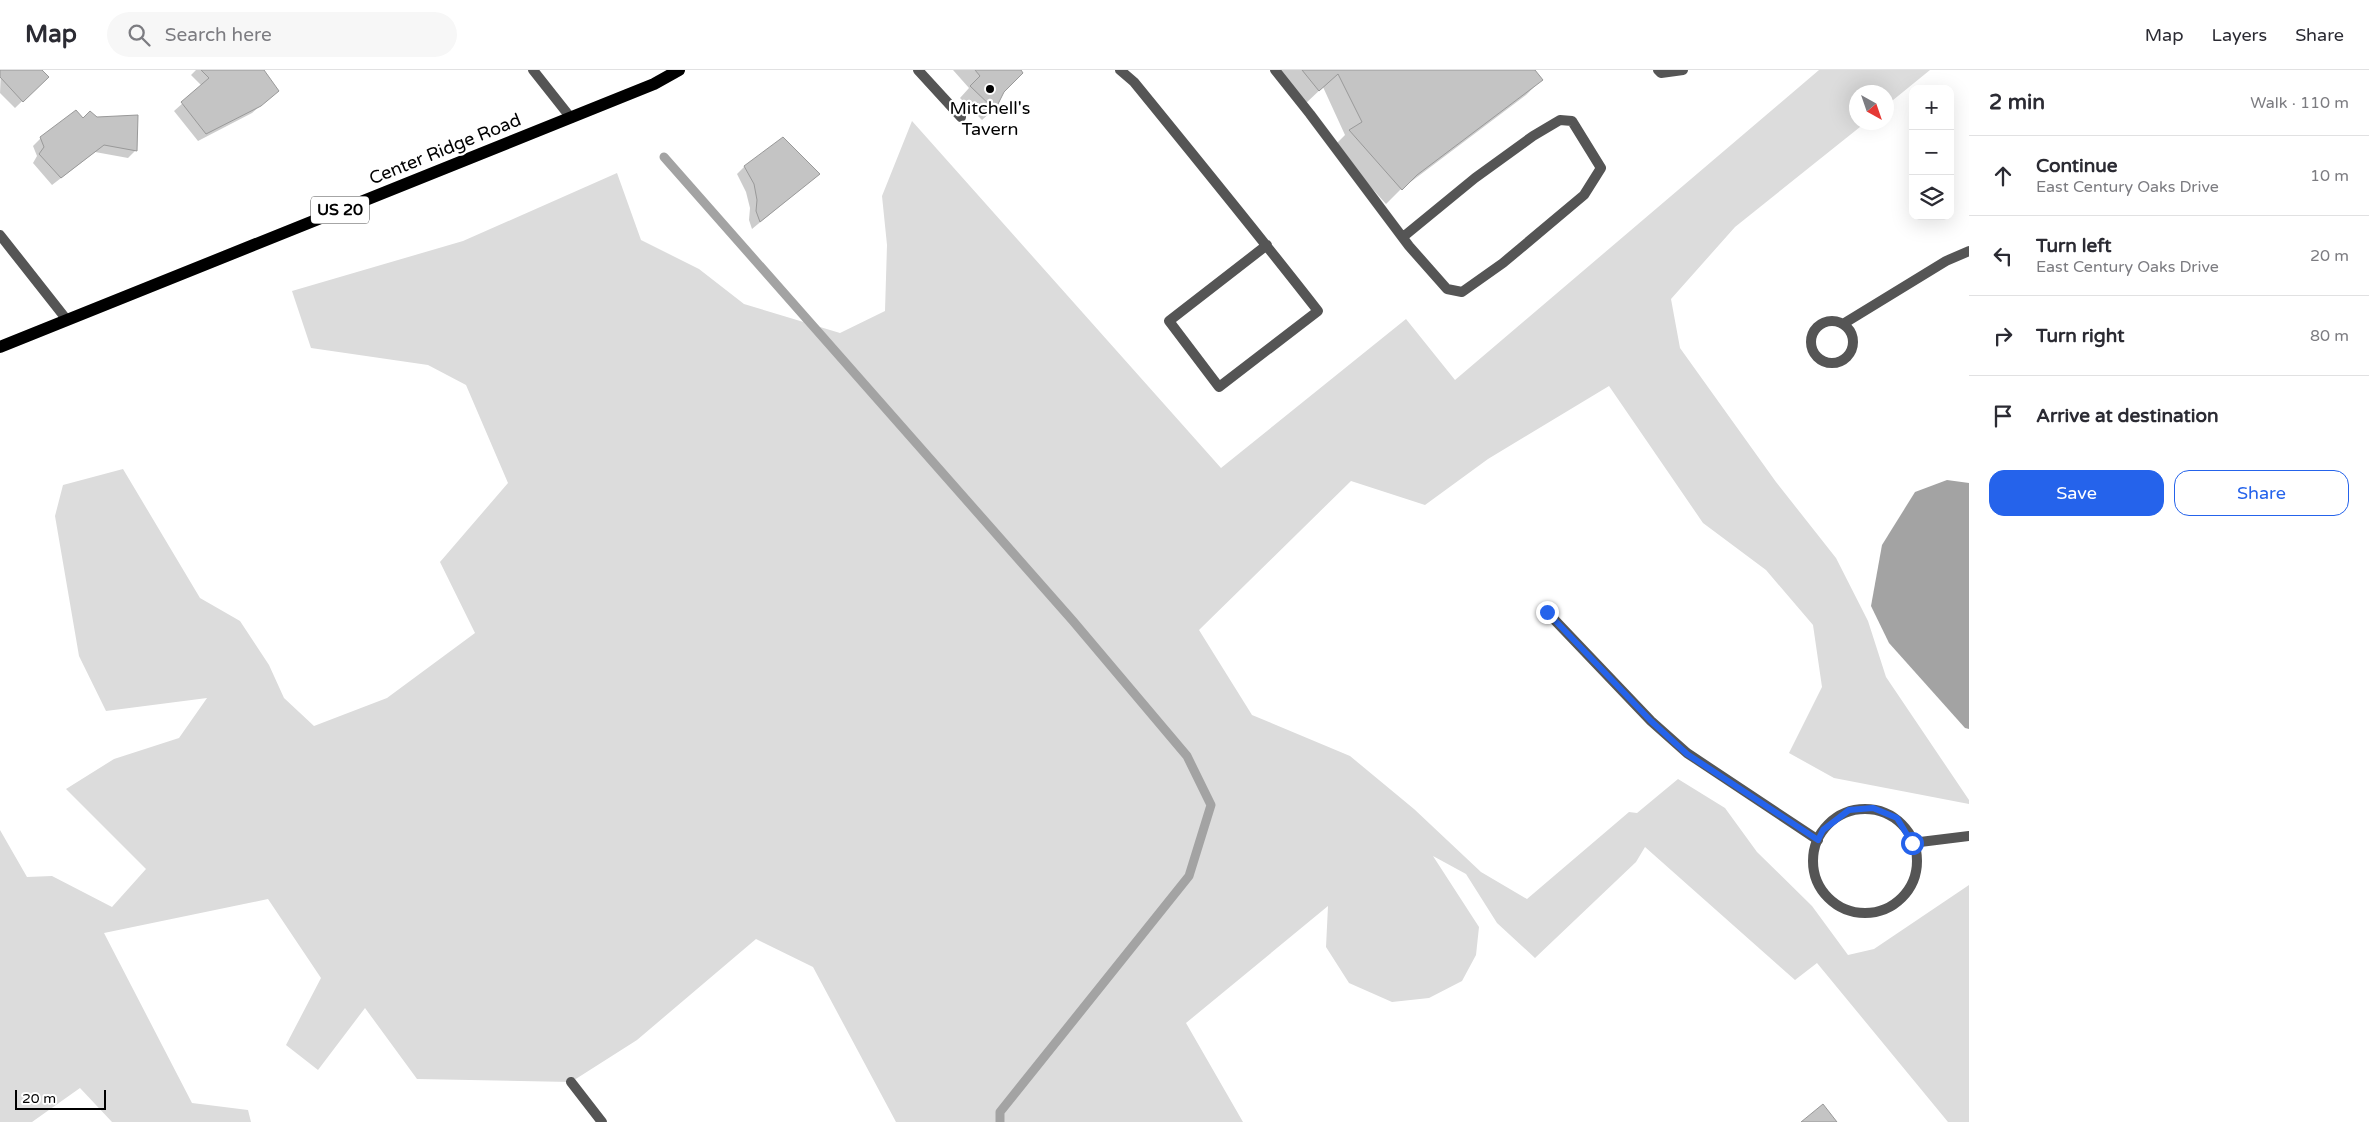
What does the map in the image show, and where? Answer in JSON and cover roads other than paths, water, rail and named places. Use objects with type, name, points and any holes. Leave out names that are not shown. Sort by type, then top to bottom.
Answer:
[{"type":"main road","name":"Center Ridge Road","points":[[0,347],[571,118],[654,84],[679,70]]},
{"type":"street","points":[[533,70],[571,118]]},
{"type":"street","points":[[918,70],[961,117]]},
{"type":"street","points":[[1120,70],[1134,82],[1267,245],[1318,311],[1219,387],[1169,321],[1267,245]]},
{"type":"street","points":[[1275,70],[1403,237],[1447,289],[1462,292],[1503,263],[1584,195],[1601,168],[1572,121],[1560,120],[1533,136],[1475,178],[1403,237]]},
{"type":"street","points":[[1658,70],[1661,73],[1683,70]]},
{"type":"street","points":[[0,235],[67,320]]},
{"type":"street","points":[[1843,324],[1946,261],[1969,251]]},
{"type":"street","points":[[1834,320],[1843,324],[1852,333],[1854,342],[1843,360],[1832,363],[1823,361],[1815,354],[1811,346],[1812,335],[1821,324],[1834,320]]},
{"type":"street","points":[[1547,612],[1651,721],[1687,754],[1818,840]]},
{"type":"street","points":[[1873,808],[1897,818],[1912,843],[1918,852],[1916,874],[1910,888],[1894,904],[1871,913],[1857,912],[1835,903],[1820,886],[1813,867],[1813,854],[1823,830],[1849,810],[1873,808]]},
{"type":"street","points":[[1912,843],[1969,836]]},
{"type":"street","points":[[571,1082],[602,1122]]},
{"type":"waterway","points":[[664,157],[1073,621],[1187,756],[1211,805],[1189,876],[1000,1112],[1000,1122]]},
{"type":"place","name":"Mitchell's Tavern","points":[[990,89]]}]
